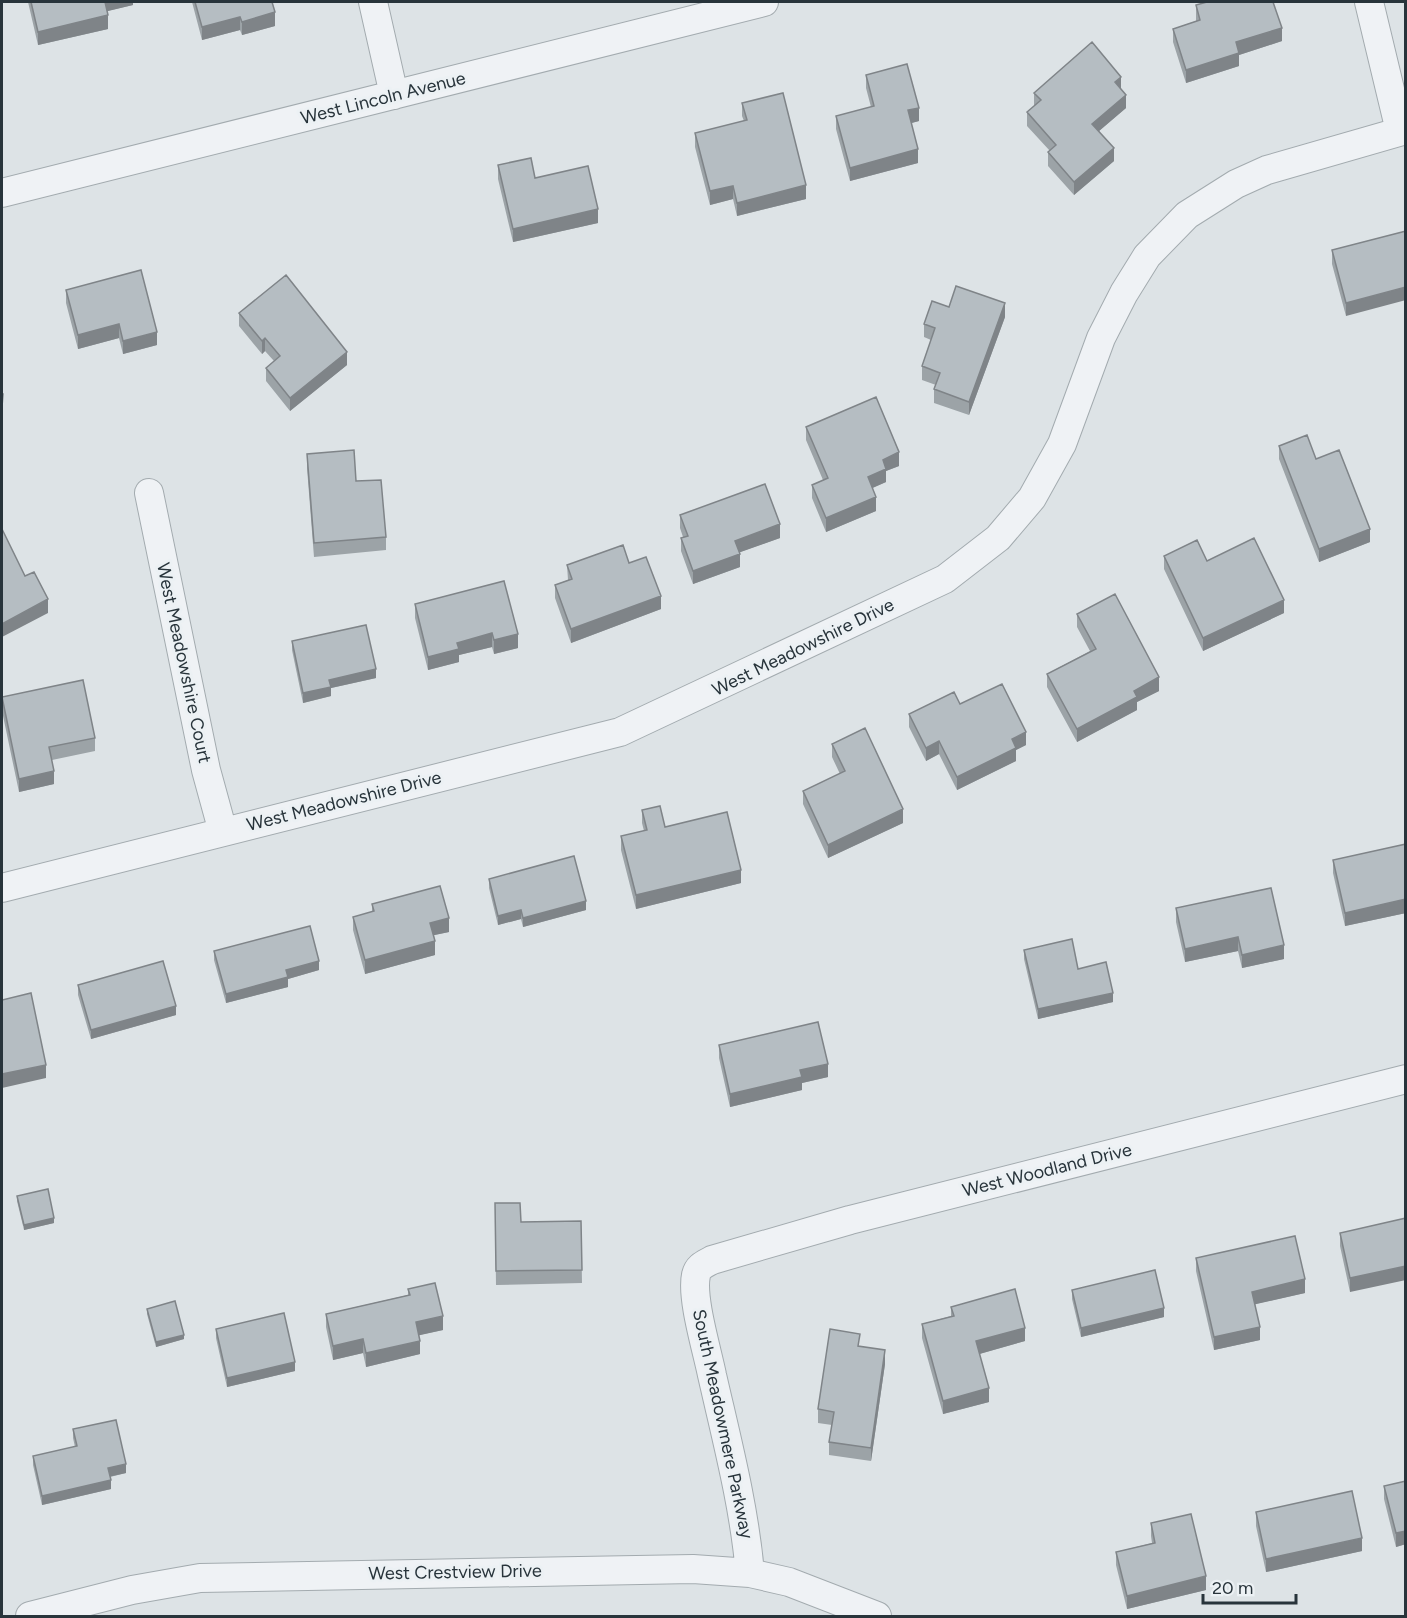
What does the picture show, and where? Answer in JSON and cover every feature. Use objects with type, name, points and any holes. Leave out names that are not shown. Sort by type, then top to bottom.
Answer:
[{"type":"street","points":[[373,2],[394,95]]},
{"type":"street","name":"West Lincoln Avenue","points":[[2,193],[764,2]]},
{"type":"street","points":[[1369,2],[1403,130]]},
{"type":"street","name":"West Meadowshire Drive","points":[[2,888],[620,732],[945,579],[998,538],[1032,498],[1062,444],[1101,338],[1124,293],[1147,256],[1187,215],[1236,184],[1268,170],[1403,130]]},
{"type":"street","name":"West Meadowshire Court","points":[[149,493],[206,770],[223,832]]},
{"type":"street","name":"West Woodland Drive","points":[[696,1275],[700,1267],[712,1260],[850,1220],[1406,1079]]},
{"type":"street","name":"South Meadowmere Parkway","points":[[696,1275],[701,1327],[746,1520],[750,1573]]},
{"type":"street","name":"West Crestview Drive","points":[[30,1617],[132,1590],[200,1578],[693,1569],[750,1573],[789,1582],[877,1617]]},
{"type":"building","points":[[31,2],[105,2],[108,15],[38,32]]},
{"type":"building","points":[[195,2],[272,2],[275,12],[242,22],[240,17],[202,27]]},
{"type":"building","points":[[1207,2],[1273,2],[1282,28],[1236,42],[1239,53],[1186,70],[1173,29],[1200,20],[1196,5]]},
{"type":"building","points":[[1092,42],[1121,77],[1115,82],[1126,95],[1092,124],[1114,148],[1074,182],[1048,152],[1056,145],[1027,112],[1041,100],[1034,93]]},
{"type":"building","points":[[907,64],[919,108],[908,110],[918,149],[850,168],[836,116],[874,106],[866,75]]},
{"type":"building","points":[[783,93],[806,185],[737,203],[733,186],[710,191],[695,133],[747,120],[742,103]]},
{"type":"building","points":[[531,158],[535,178],[588,166],[598,209],[513,229],[498,165]]},
{"type":"building","points":[[1406,231],[1406,287],[1346,303],[1332,250]]},
{"type":"building","points":[[141,270],[157,332],[123,341],[119,324],[78,335],[66,290]]},
{"type":"building","points":[[286,275],[347,352],[290,398],[266,368],[280,356],[265,338],[262,341],[239,313]]},
{"type":"building","points":[[956,286],[1005,303],[969,402],[934,389],[940,373],[922,366],[935,328],[924,324],[932,301],[949,307]]},
{"type":"building","points":[[876,397],[899,452],[883,460],[886,469],[868,477],[876,497],[826,518],[812,485],[828,478],[806,427]]},
{"type":"building","points":[[1307,435],[1316,459],[1339,450],[1370,529],[1319,549],[1279,446]]},
{"type":"building","points":[[354,450],[356,481],[381,480],[386,537],[314,543],[307,454]]},
{"type":"building","points":[[765,484],[780,524],[735,541],[740,554],[693,571],[681,538],[688,536],[680,515]]},
{"type":"building","points":[[2,529],[25,576],[34,572],[48,599],[2,624]]},
{"type":"building","points":[[1254,538],[1284,600],[1203,638],[1164,556],[1197,540],[1207,561]]},
{"type":"building","points":[[623,545],[629,563],[646,557],[661,596],[571,629],[555,585],[572,579],[567,565]]},
{"type":"building","points":[[504,581],[518,634],[494,640],[492,633],[457,643],[459,649],[428,657],[415,604]]},
{"type":"building","points":[[1115,594],[1159,677],[1134,691],[1137,697],[1077,729],[1047,674],[1096,649],[1077,614]]},
{"type":"building","points":[[366,625],[376,669],[329,680],[331,687],[303,693],[292,641]]},
{"type":"building","points":[[83,680],[95,738],[49,747],[54,771],[19,779],[2,697]]},
{"type":"building","points":[[1002,684],[1026,732],[1012,739],[1016,748],[957,777],[939,741],[926,748],[909,714],[954,692],[960,704]]},
{"type":"building","points":[[865,728],[903,809],[828,845],[803,791],[845,771],[832,744]]},
{"type":"building","points":[[660,806],[665,827],[727,812],[741,870],[636,895],[621,836],[647,830],[642,810]]},
{"type":"building","points":[[1406,844],[1406,899],[1345,913],[1333,860]]},
{"type":"building","points":[[574,856],[586,901],[523,918],[521,910],[498,916],[489,879]]},
{"type":"building","points":[[440,886],[449,918],[430,923],[435,941],[365,960],[353,917],[374,911],[372,904]]},
{"type":"building","points":[[1271,888],[1284,945],[1242,955],[1238,937],[1185,949],[1176,908]]},
{"type":"building","points":[[310,926],[319,961],[286,970],[288,977],[226,994],[214,951]]},
{"type":"building","points":[[1072,939],[1078,969],[1106,962],[1113,993],[1038,1009],[1024,950]]},
{"type":"building","points":[[163,961],[176,1006],[91,1030],[78,985]]},
{"type":"building","points":[[31,993],[46,1065],[2,1074],[2,1000]]},
{"type":"building","points":[[818,1022],[828,1064],[800,1070],[802,1077],[730,1094],[719,1045]]},
{"type":"building","points":[[48,1189],[54,1218],[24,1225],[17,1196]]},
{"type":"building","points":[[495,1203],[520,1203],[521,1222],[581,1221],[582,1270],[496,1271]]},
{"type":"building","points":[[1406,1218],[1406,1266],[1350,1278],[1340,1233]]},
{"type":"building","points":[[1295,1236],[1305,1279],[1252,1292],[1260,1327],[1214,1337],[1196,1258]]},
{"type":"building","points":[[1155,1270],[1164,1308],[1081,1328],[1072,1290]]},
{"type":"building","points":[[435,1283],[443,1316],[416,1322],[420,1341],[366,1353],[363,1339],[333,1346],[326,1314],[410,1295],[408,1289]]},
{"type":"building","points":[[1015,1289],[1025,1328],[976,1341],[989,1388],[943,1401],[922,1324],[954,1316],[951,1307]]},
{"type":"building","points":[[175,1301],[184,1335],[156,1342],[147,1309]]},
{"type":"building","points":[[284,1313],[295,1362],[227,1378],[216,1329]]},
{"type":"building","points":[[830,1329],[860,1334],[858,1346],[885,1350],[871,1448],[829,1442],[834,1412],[818,1409]]},
{"type":"building","points":[[116,1420],[126,1464],[108,1468],[111,1480],[42,1496],[33,1456],[77,1446],[73,1429]]},
{"type":"building","points":[[1406,1481],[1406,1531],[1396,1533],[1384,1486]]},
{"type":"building","points":[[1352,1491],[1362,1538],[1266,1559],[1256,1512]]},
{"type":"building","points":[[1191,1514],[1206,1576],[1127,1596],[1116,1552],[1155,1543],[1151,1523]]}]
